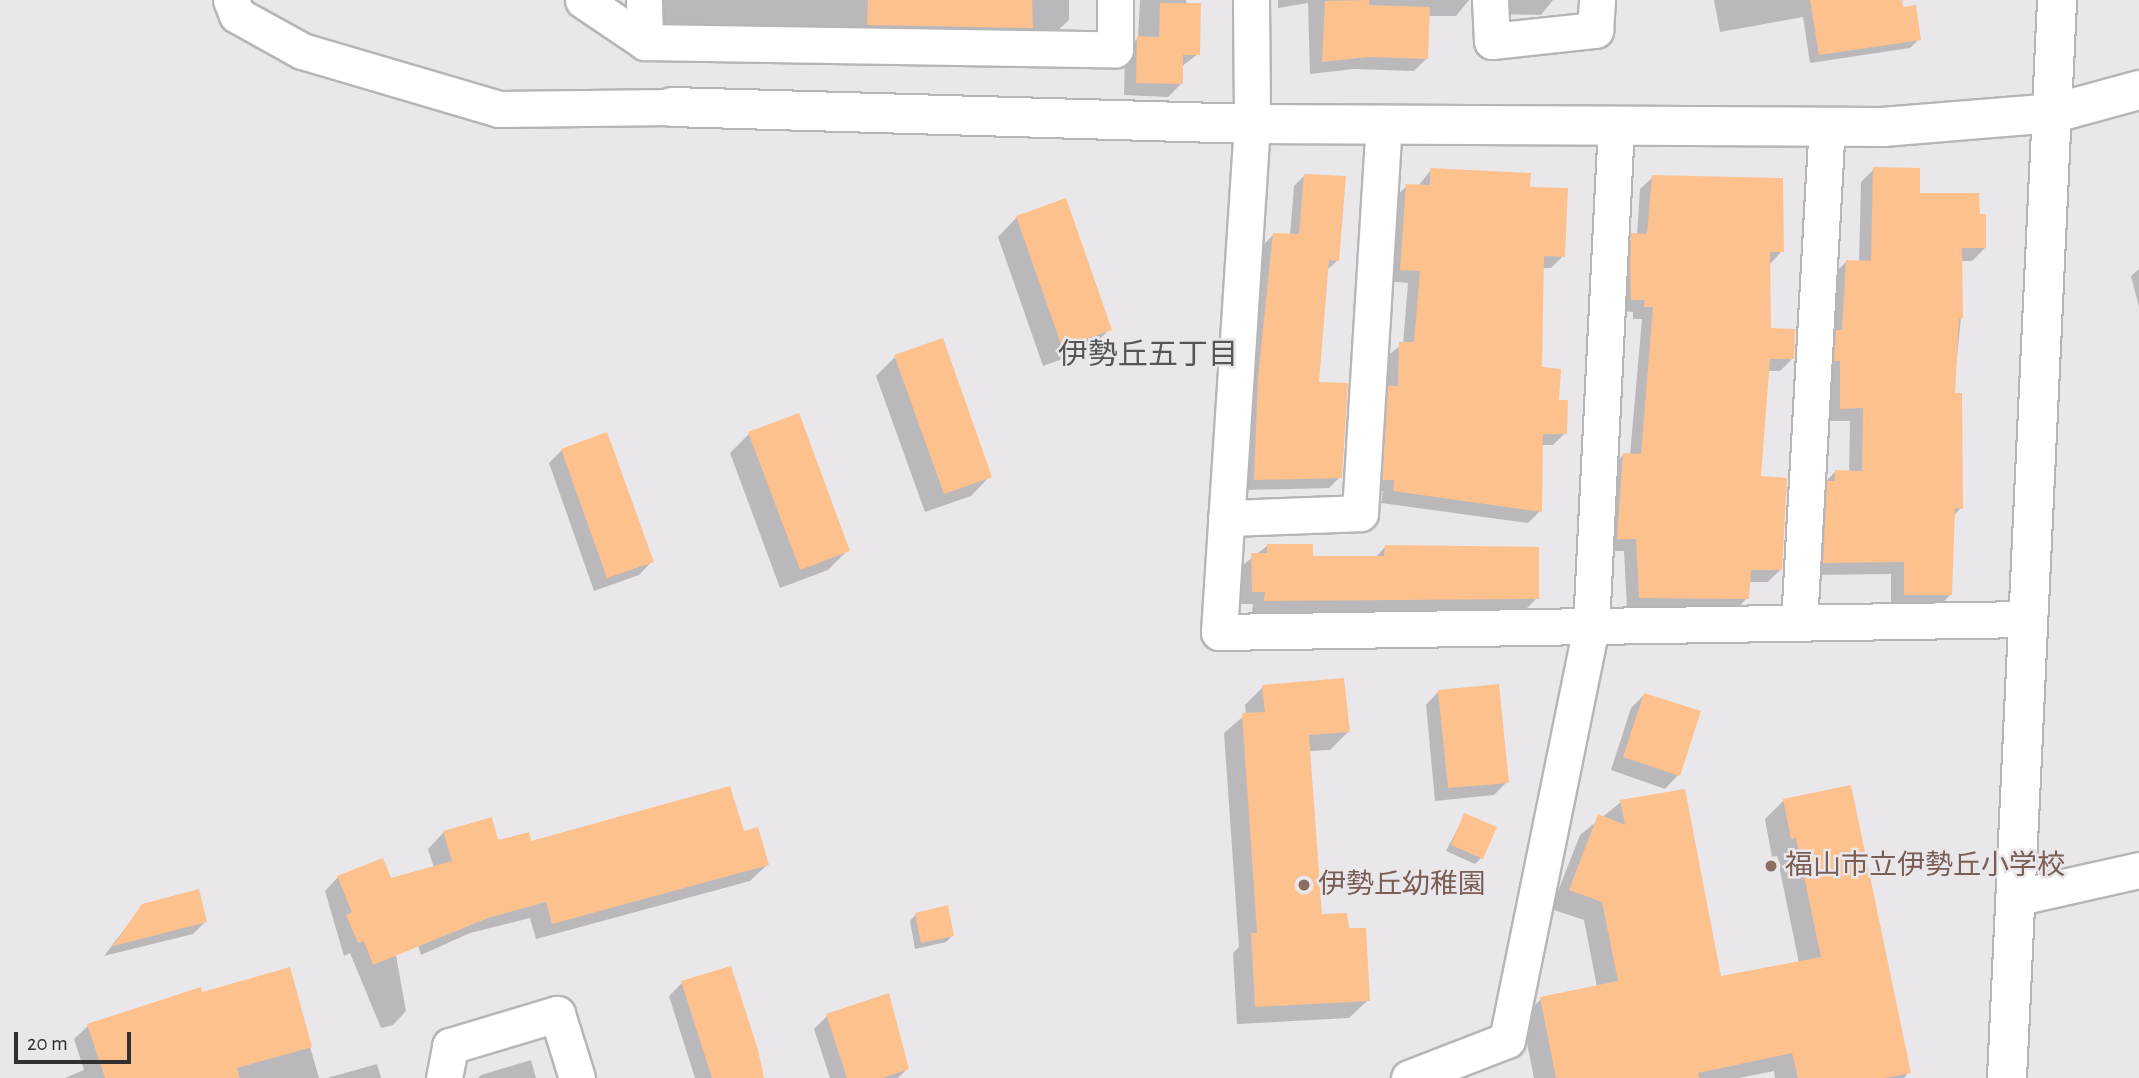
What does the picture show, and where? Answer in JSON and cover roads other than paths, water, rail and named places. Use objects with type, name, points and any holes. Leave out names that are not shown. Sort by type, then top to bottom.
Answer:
[{"type":"street","points":[[231,0],[237,15],[302,51],[499,109],[672,107],[1252,124],[1883,127],[2055,113],[2139,90]]},
{"type":"street","points":[[583,0],[645,42],[1115,49],[1115,0]]},
{"type":"street","points":[[644,0],[645,42]]},
{"type":"street","points":[[1251,0],[1252,124],[1219,632],[2029,619]]},
{"type":"street","points":[[1490,0],[1492,40],[1595,30],[1597,0]]},
{"type":"street","points":[[2007,1078],[2055,113],[2057,0]]},
{"type":"street","points":[[1226,518],[1360,513],[1384,124]]},
{"type":"street","points":[[1409,1078],[1507,1040],[1591,626],[1616,125]]},
{"type":"street","points":[[1799,623],[1827,126]]},
{"type":"street","points":[[2014,898],[2139,870]]},
{"type":"street","points":[[444,1078],[450,1046],[557,1014],[577,1078]]},
{"type":"place","name":"福山市立伊勢丘小学校","points":[[1771,866]]},
{"type":"place","name":"伊勢丘幼稚園","points":[[1304,885]]},
{"type":"district","name":"伊勢丘五丁目","points":[[1148,355]]}]
